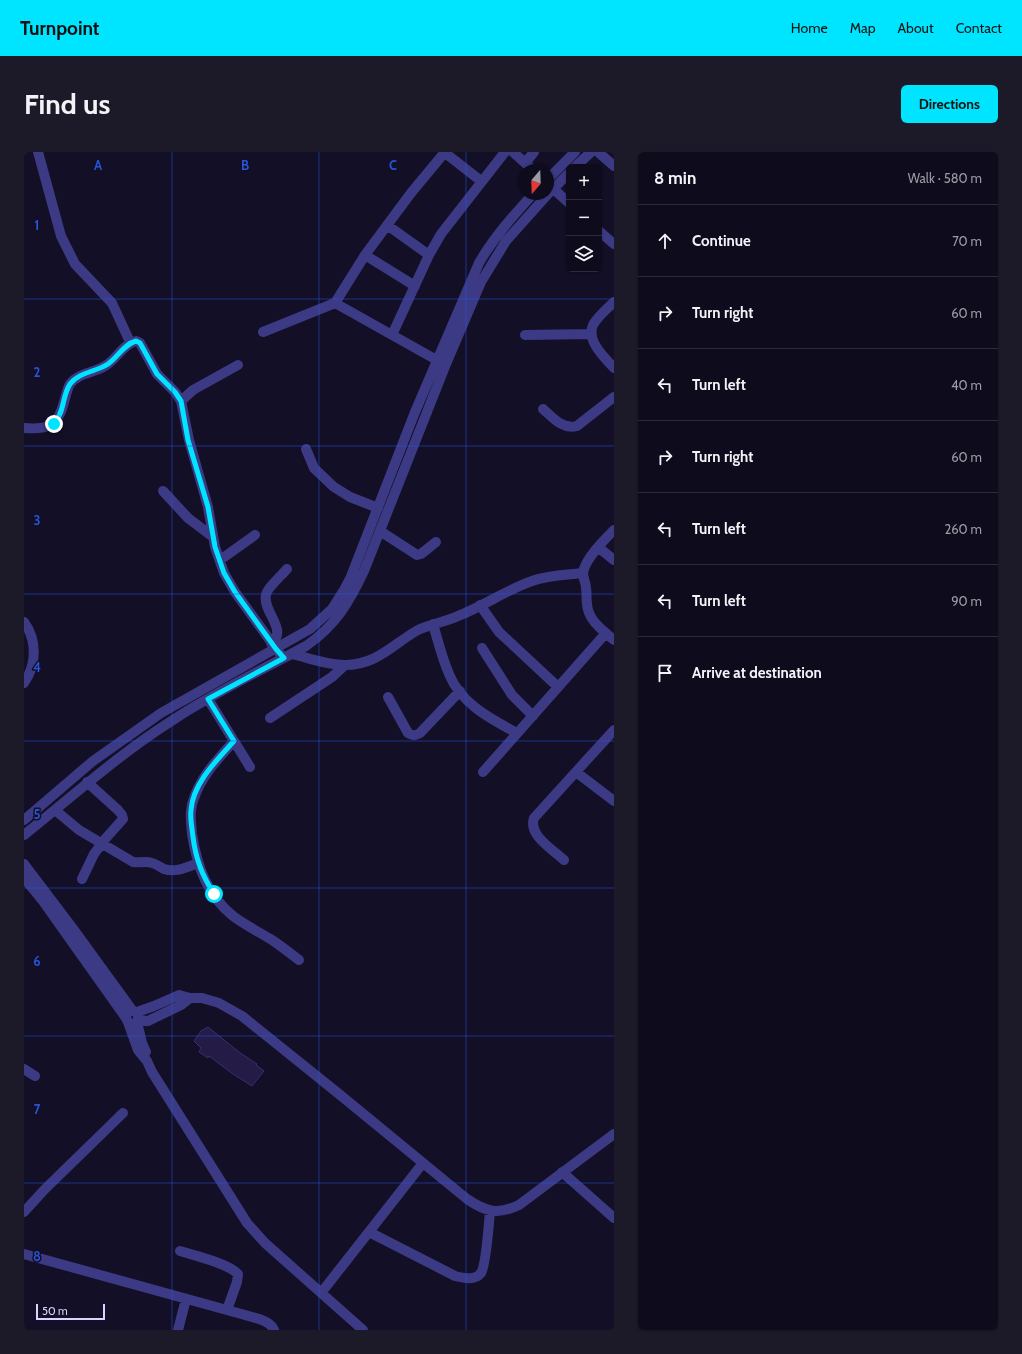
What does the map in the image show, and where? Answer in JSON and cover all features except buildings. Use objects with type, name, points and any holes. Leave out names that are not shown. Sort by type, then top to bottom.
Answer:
[{"type":"street","points":[[38,152],[64,244],[74,264],[112,303],[130,342]]},
{"type":"street","points":[[263,332],[335,303],[365,255],[411,193],[444,152],[481,181]]},
{"type":"street","points":[[392,335],[429,255],[441,234],[505,152]]},
{"type":"street","points":[[513,152],[525,163],[534,152]]},
{"type":"street","points":[[554,173],[575,152]]},
{"type":"street","points":[[578,164],[591,152]]},
{"type":"street","points":[[598,152],[614,166]]},
{"type":"street","points":[[554,186],[566,176]]},
{"type":"street","points":[[554,194],[566,202]]},
{"type":"street","points":[[24,835],[124,753],[173,719],[318,638],[339,616],[349,602],[380,531],[441,362],[479,263],[501,229],[528,200]]},
{"type":"street","points":[[24,820],[93,761],[161,713],[273,646],[310,629],[332,608],[350,579],[415,412],[494,259],[506,241],[541,200]]},
{"type":"street","points":[[387,225],[429,255]]},
{"type":"street","points":[[602,234],[614,244]]},
{"type":"street","points":[[365,255],[415,286]]},
{"type":"street","points":[[614,302],[593,326],[591,334],[595,344],[603,356],[614,368]]},
{"type":"street","points":[[335,303],[441,362]]},
{"type":"street","points":[[525,335],[591,334]]},
{"type":"street","points":[[24,428],[36,429],[48,427],[54,424],[59,418],[69,386],[74,379],[107,365],[130,342],[136,341],[140,343],[157,374],[175,392],[181,401],[188,440],[208,507],[212,536],[228,581],[273,646],[288,656],[330,664],[357,664],[377,657],[418,630],[459,616],[511,589],[533,580],[583,573]]},
{"type":"street","points":[[181,401],[193,390],[238,365]]},
{"type":"street","points":[[543,409],[564,426],[571,428],[577,426],[614,397]]},
{"type":"street","points":[[306,449],[314,468],[334,487],[350,496],[378,508]]},
{"type":"street","points":[[163,491],[188,518],[212,536]]},
{"type":"street","points":[[614,530],[598,547],[583,573],[589,615],[598,626],[614,640]]},
{"type":"street","points":[[380,531],[417,555],[421,554],[436,542]]},
{"type":"street","points":[[220,560],[255,535]]},
{"type":"street","points":[[598,547],[614,560]]},
{"type":"street","points":[[273,646],[278,637],[278,633],[265,596],[268,590],[287,569]]},
{"type":"street","points":[[480,605],[500,632],[558,687]]},
{"type":"street","points":[[24,622],[31,634],[34,651],[33,663],[24,683]]},
{"type":"street","points":[[433,624],[449,675],[460,691],[485,715],[517,733]]},
{"type":"street","points":[[483,772],[606,633]]},
{"type":"street","points":[[482,648],[512,695],[533,716]]},
{"type":"street","points":[[270,718],[332,677],[345,665]]},
{"type":"street","points":[[388,697],[408,733],[415,736],[420,733],[460,691]]},
{"type":"street","points":[[208,699],[250,767]]},
{"type":"street","points":[[564,860],[536,835],[532,823],[534,818],[614,732]]},
{"type":"street","points":[[234,741],[204,776],[194,797],[190,818],[198,863],[205,880],[214,894],[233,916],[282,946],[299,960]]},
{"type":"street","points":[[576,772],[614,800]]},
{"type":"street","points":[[82,879],[94,854],[123,819],[122,815],[88,782]]},
{"type":"street","points":[[55,810],[79,830],[133,862],[151,862],[164,869],[173,870],[180,870],[198,863]]},
{"type":"street","points":[[24,864],[74,930],[133,1017],[138,1050],[147,1061],[156,1078],[250,1227],[265,1243],[363,1330]]},
{"type":"street","points":[[24,878],[133,1017]]},
{"type":"street","points":[[133,1017],[179,995],[190,998],[202,998],[219,1003],[242,1016],[467,1199],[479,1207],[490,1211],[499,1212],[519,1205],[614,1134]]},
{"type":"street","points":[[24,1069],[35,1076]]},
{"type":"street","points":[[24,1212],[122,1113]]},
{"type":"street","points":[[321,1293],[423,1163]]},
{"type":"street","points":[[562,1172],[614,1218]]},
{"type":"street","points":[[369,1232],[455,1276],[467,1279],[481,1273],[484,1264],[490,1211]]},
{"type":"street","points":[[180,1251],[233,1269],[238,1274],[237,1282],[227,1310]]},
{"type":"street","points":[[24,1254],[227,1310],[264,1322],[272,1326],[274,1330]]},
{"type":"street","points":[[178,1330],[186,1299]]},
{"type":"route","points":[[54,424],[59,418],[69,386],[74,379],[107,365],[130,342],[136,341],[140,343],[157,374],[175,392],[181,401],[186,419],[188,440],[194,463],[206,497],[212,536],[224,573],[235,592],[284,658],[208,699],[234,741],[204,776],[194,797],[191,809],[190,818],[199,868],[214,894]]}]
